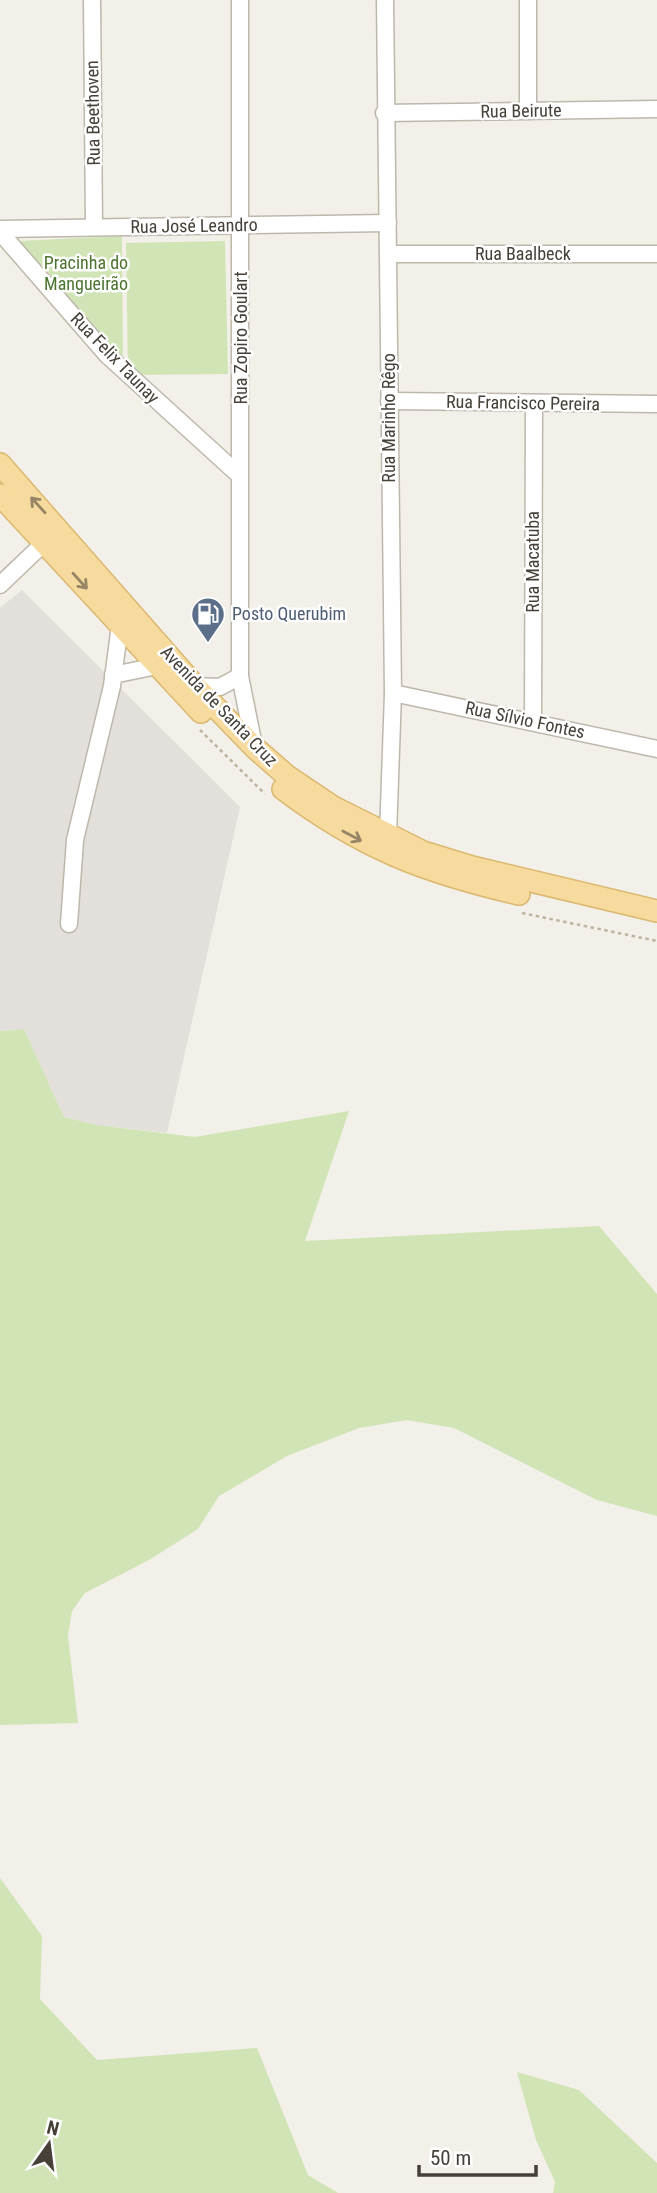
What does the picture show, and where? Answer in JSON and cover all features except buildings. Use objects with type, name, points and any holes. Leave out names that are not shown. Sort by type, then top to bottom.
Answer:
[{"type":"main road","name":"Avenida de Santa Cruz","points":[[0,464],[195,686],[255,748],[287,776],[333,807],[423,852],[472,867],[657,911]]},
{"type":"main road","name":"Avenida de Santa Cruz","points":[[0,495],[157,666],[245,757],[329,824],[422,868],[481,885],[657,925]]},
{"type":"street","name":"Rua Beethoven","points":[[92,0],[94,227]]},
{"type":"street","name":"Rua Zopiro Goulart","points":[[240,0],[240,676],[255,748]]},
{"type":"street","name":"Rua Marinho Rêgo","points":[[385,0],[384,113],[389,254],[393,693],[388,836]]},
{"type":"street","points":[[528,0],[528,111]]},
{"type":"street","name":"Rua Beirute","points":[[384,113],[657,109]]},
{"type":"street","name":"Rua José Leandro","points":[[0,231],[388,223]]},
{"type":"street","name":"Rua Felix Taunay","points":[[0,231],[107,355],[239,475]]},
{"type":"street","name":"Rua Baalbeck","points":[[389,254],[657,254]]},
{"type":"street","name":"Rua Francisco Pereira","points":[[389,401],[657,404]]},
{"type":"street","name":"Rua Macatuba","points":[[533,720],[534,404]]},
{"type":"street","points":[[0,585],[45,542]]},
{"type":"street","points":[[69,924],[75,840],[113,675],[120,625]]},
{"type":"street","points":[[113,675],[157,666]]},
{"type":"street","points":[[195,686],[220,687],[240,676]]},
{"type":"street","name":"Rua Sílvio Fontes","points":[[393,693],[533,720],[657,748]]},
{"type":"shaded area","points":[[22,590],[240,807],[167,1133],[97,1125],[64,1117],[24,1029],[0,1031],[0,608]]},
{"type":"green space","name":"Pracinha do Mangueirão","points":[[122,236],[123,365],[29,260],[20,241]]},
{"type":"green space","points":[[225,241],[228,374],[128,375],[126,243]]},
{"type":"green space","points":[[24,1029],[64,1117],[97,1125],[195,1137],[349,1111],[305,1241],[599,1226],[657,1294],[657,1516],[597,1500],[454,1428],[407,1420],[359,1428],[287,1456],[219,1496],[198,1529],[149,1560],[85,1593],[72,1611],[68,1636],[78,1723],[0,1725],[0,1031]]},
{"type":"green space","points":[[0,1878],[42,1936],[40,1999],[97,2060],[257,2048],[308,2175],[338,2193],[0,2193]]},
{"type":"green space","points":[[517,2072],[579,2090],[657,2163],[657,2193],[553,2193],[555,2182],[536,2140]]},
{"type":"place","name":"Posto Querubim","points":[[208,644]]}]
